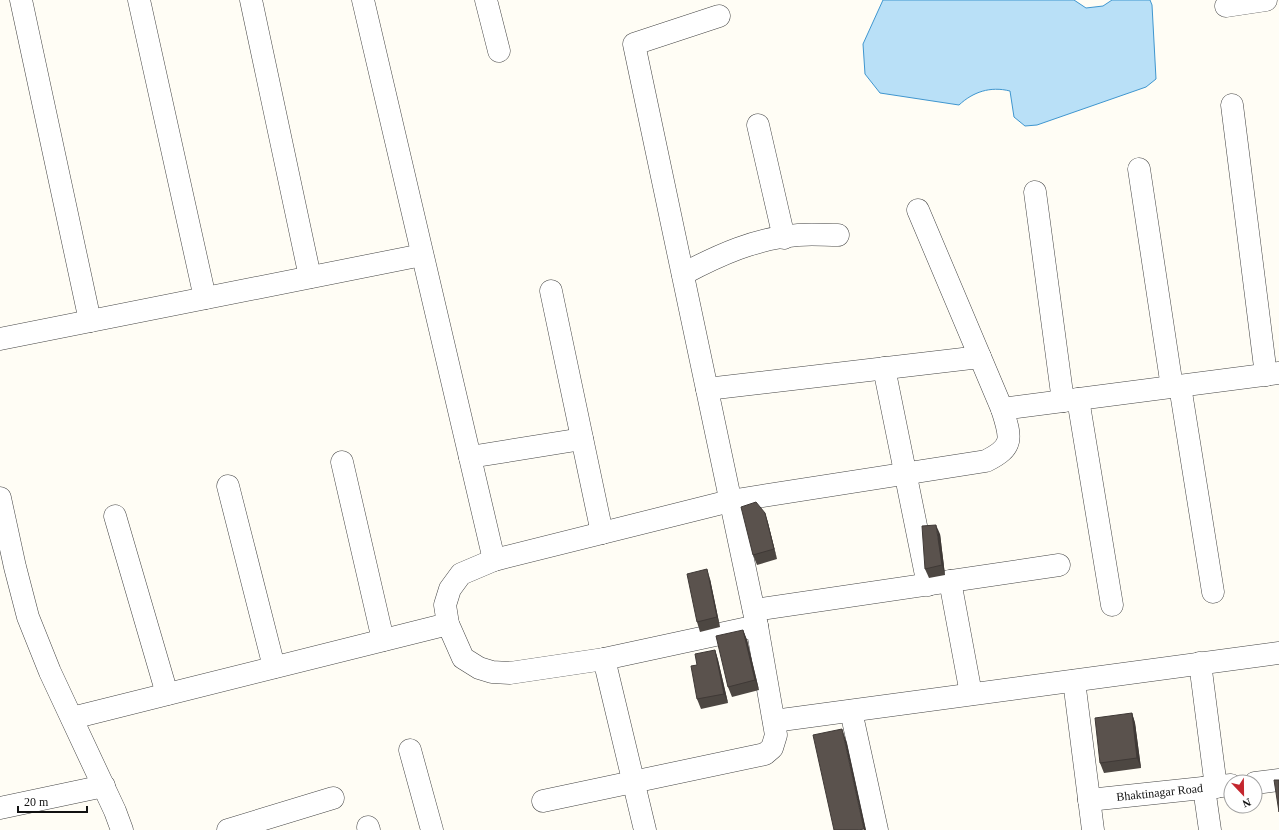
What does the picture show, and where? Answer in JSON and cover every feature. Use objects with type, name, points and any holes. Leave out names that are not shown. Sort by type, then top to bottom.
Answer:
[{"type":"street","points":[[21,0],[90,321]]},
{"type":"street","points":[[139,0],[205,298]]},
{"type":"street","points":[[251,0],[310,277]]},
{"type":"street","points":[[363,0],[494,560]]},
{"type":"street","points":[[486,0],[499,51]]},
{"type":"street","points":[[1226,6],[1266,0]]},
{"type":"street","points":[[543,801],[765,754],[772,748],[776,735],[755,618],[634,44],[719,16]]},
{"type":"street","points":[[1002,409],[1272,374],[1232,105]]},
{"type":"street","points":[[758,125],[784,238]]},
{"type":"street","points":[[1139,169],[1213,592]]},
{"type":"street","points":[[1035,192],[1070,400],[1112,605]]},
{"type":"street","points":[[918,210],[1002,409],[1007,425],[1008,443],[1002,453],[986,461],[730,501],[494,560],[461,574],[450,589],[445,605],[448,624],[463,658],[479,668],[492,672],[510,673],[604,659],[755,618],[950,581],[1059,565]]},
{"type":"street","points":[[683,274],[725,253],[757,242],[797,235],[838,235]]},
{"type":"street","points":[[0,339],[422,255]]},
{"type":"street","points":[[550,291],[602,533]]},
{"type":"street","points":[[707,389],[980,357]]},
{"type":"street","points":[[884,368],[928,585]]},
{"type":"street","points":[[470,457],[582,439]]},
{"type":"street","points":[[342,462],[383,640]]},
{"type":"street","points":[[228,486],[274,667]]},
{"type":"street","points":[[0,498],[15,567],[28,617],[50,672],[104,786],[122,830]]},
{"type":"street","points":[[115,516],[167,694]]},
{"type":"street","points":[[950,581],[971,694]]},
{"type":"street","points":[[72,718],[448,624]]},
{"type":"street","points":[[774,721],[1279,653]]},
{"type":"street","points":[[604,659],[645,830]]},
{"type":"street","points":[[1200,663],[1217,787],[1210,830]]},
{"type":"street","points":[[1074,680],[1093,830]]},
{"type":"street","points":[[851,711],[877,830]]},
{"type":"street","points":[[410,750],[432,830]]},
{"type":"street","points":[[1263,782],[1279,780]]},
{"type":"street","points":[[1,803],[104,786]]},
{"type":"street","name":"Bhaktinagar Road","points":[[1089,800],[1217,787]]},
{"type":"street","points":[[228,830],[333,798]]},
{"type":"water","points":[[883,0],[1074,0],[1086,8],[1103,6],[1112,0],[1150,0],[1152,5],[1156,79],[1146,87],[1037,125],[1025,126],[1014,117],[1010,91],[996,89],[982,91],[964,100],[959,105],[880,93],[865,74],[863,44]]},
{"type":"building","points":[[756,502],[765,513],[774,549],[753,555],[741,507]]},
{"type":"building","points":[[936,525],[942,565],[925,569],[922,526]]},
{"type":"building","points":[[707,569],[717,617],[697,622],[687,574]]},
{"type":"building","points":[[743,630],[755,680],[728,687],[716,636]]},
{"type":"building","points":[[715,650],[724,694],[697,699],[691,666],[697,665],[695,654]]},
{"type":"building","points":[[1132,713],[1137,758],[1100,763],[1095,718]]},
{"type":"building","points":[[842,729],[864,829],[834,830],[813,735]]},
{"type":"building","points":[[1274,780],[1279,780],[1279,812]]}]
